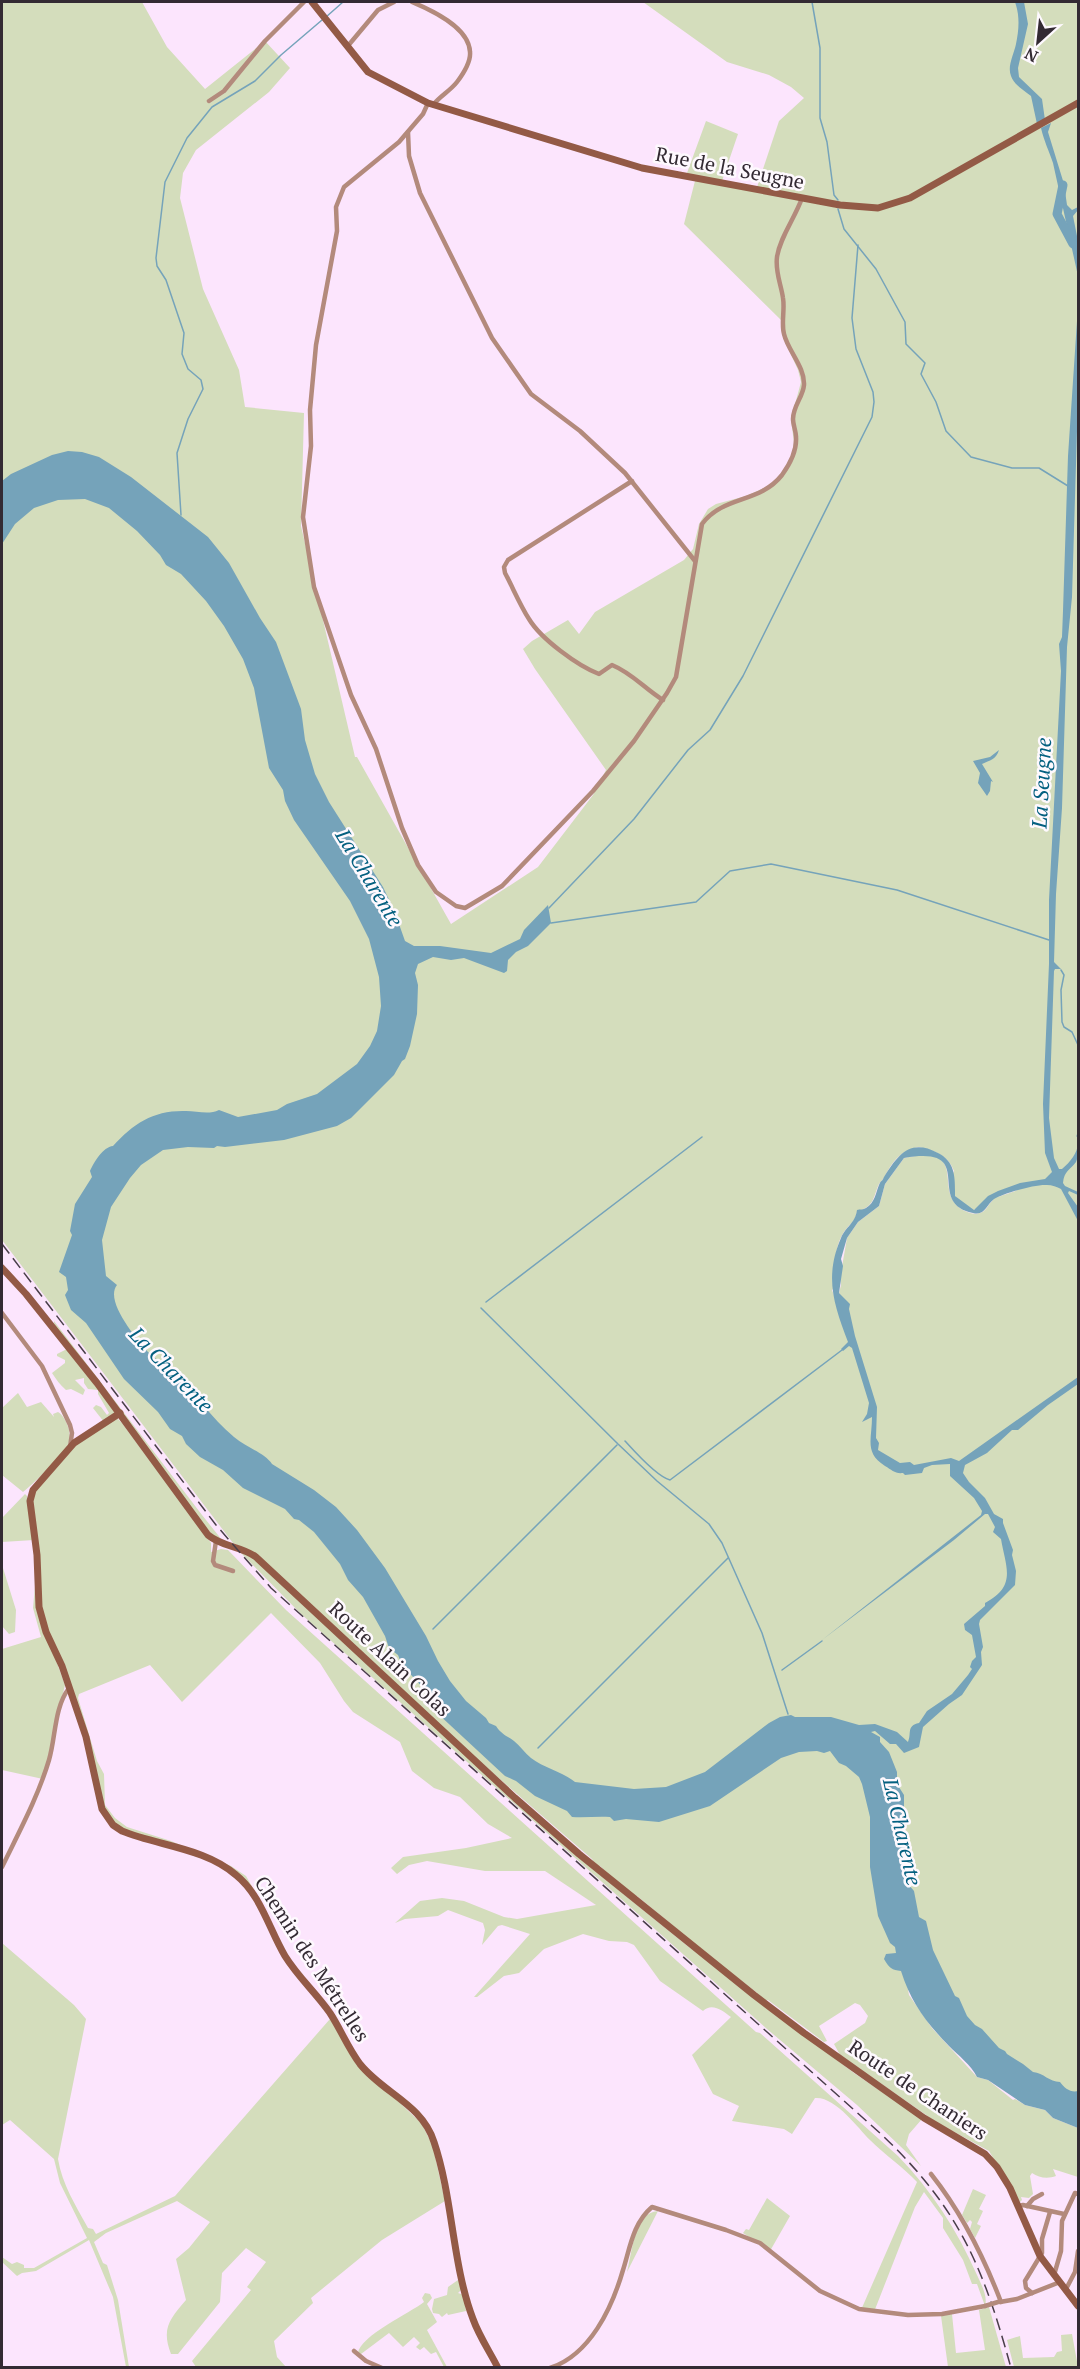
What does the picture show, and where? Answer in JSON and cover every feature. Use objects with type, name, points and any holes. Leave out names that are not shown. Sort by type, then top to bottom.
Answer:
[{"type":"street","points":[[209,100],[224,91],[265,40],[304,2]]},
{"type":"street","name":"Rue de la Seugne","points":[[312,2],[368,72],[431,104],[642,168],[859,207],[878,208],[898,203],[1078,103]]},
{"type":"street","points":[[348,45],[378,10],[394,2]]},
{"type":"street","points":[[411,2],[420,3],[460,31],[470,51],[469,62],[456,82],[431,104],[408,132],[374,165],[344,187],[336,207],[338,231],[316,345],[310,410],[311,446],[303,518],[314,586],[351,695],[376,749],[402,828],[418,865],[436,892],[456,906],[465,908],[502,886],[593,791],[634,741],[676,677],[702,524],[711,512],[768,489],[782,475],[794,456],[797,439],[793,420],[794,409],[804,384],[801,369],[790,351],[783,332],[783,295],[777,276],[777,256],[802,198]]},
{"type":"street","points":[[408,132],[409,156],[420,193],[492,338],[531,394],[580,431],[632,481],[695,561]]},
{"type":"street","points":[[632,481],[508,560],[504,567],[529,620],[538,631],[589,670],[599,674],[612,665],[630,673],[647,690],[663,700]]},
{"type":"street","points":[[2,1268],[26,1293],[120,1413],[200,1525],[216,1541],[213,1561],[215,1565],[233,1571]]},
{"type":"street","points":[[2,1313],[42,1366],[70,1425],[72,1432],[70,1447]]},
{"type":"street","name":"Chemin des Métrelles","points":[[120,1413],[76,1440],[33,1490],[30,1501],[37,1555],[39,1607],[46,1632],[86,1737],[99,1797],[106,1816],[122,1831],[211,1860],[226,1867],[246,1883],[285,1955],[329,2013],[362,2066],[373,2078],[410,2106],[427,2127],[434,2140],[443,2176],[456,2248],[473,2319],[498,2367]]},
{"type":"street","name":"Route Alain Colas","points":[[216,1541],[245,1550],[255,1557],[547,1827],[804,2033]]},
{"type":"street","points":[[2,1867],[37,1793],[49,1759],[60,1706],[69,1688]]},
{"type":"street","name":"Route de Chaniers","points":[[804,2033],[924,2118],[985,2154],[1023,2206],[1040,2256],[1078,2306]]},
{"type":"street","points":[[931,2174],[947,2194],[985,2259],[999,2302]]},
{"type":"street","points":[[1054,2275],[1061,2251],[1064,2214],[1075,2193],[1078,2194]]},
{"type":"street","points":[[1023,2206],[1042,2194]]},
{"type":"street","points":[[1023,2206],[1064,2214]]},
{"type":"street","points":[[550,2367],[568,2360],[596,2330],[622,2274],[642,2215],[651,2207],[760,2243],[820,2291],[859,2309],[908,2315],[942,2314],[1017,2299],[1060,2282]]},
{"type":"street","points":[[1032,2293],[1026,2288],[1024,2281],[1040,2256],[1042,2239],[1050,2212]]},
{"type":"street","points":[[1066,2289],[1072,2280],[1078,2260],[1078,2251]]},
{"type":"street","points":[[354,2351],[366,2361],[382,2367]]},
{"type":"green space","points":[[2,2],[142,2],[167,47],[205,89],[265,41],[290,68],[269,92],[196,150],[183,173],[180,198],[203,289],[239,370],[245,407],[304,413],[301,526],[355,757],[451,924],[538,867],[593,795],[606,770],[523,649],[532,641],[568,620],[579,634],[595,612],[684,560],[693,549],[699,524],[708,509],[716,504],[746,496],[771,485],[792,457],[794,443],[791,419],[801,382],[783,337],[781,320],[684,224],[696,177],[687,173],[706,121],[738,134],[722,181],[757,187],[779,121],[804,98],[791,87],[769,75],[727,62],[643,2],[1078,2],[1078,2097],[1008,2061],[977,2033],[944,1994],[921,1942],[905,1894],[884,1768],[861,1732],[909,1995],[932,2028],[977,2077],[988,2080],[1013,2100],[1045,2110],[1053,2118],[1078,2128],[1078,2177],[1053,2169],[1056,2176],[1053,2177],[1041,2177],[1032,2173],[1030,2176],[1033,2194],[1029,2198],[1021,2197],[1020,2202],[989,2151],[936,2122],[840,2055],[834,2044],[865,2023],[868,2016],[860,2005],[855,2003],[819,2026],[827,2041],[824,2042],[768,2000],[764,2001],[722,1966],[731,1979],[854,2073],[922,2119],[909,2134],[906,2145],[921,2166],[857,2105],[767,2029],[301,1614],[240,1552],[252,1557],[567,1848],[690,1948],[718,1963],[637,1896],[633,1897],[629,1890],[619,1885],[600,1866],[596,1866],[592,1859],[464,1748],[364,1653],[359,1653],[358,1648],[288,1586],[256,1554],[233,1543],[2,1240]],"holes":[[[919,1147],[945,1157],[954,1171],[951,1183],[954,1194],[970,1211],[994,1199],[981,1212],[974,1214],[965,1211],[955,1203],[950,1194],[945,1164],[938,1158],[925,1156],[904,1158],[885,1184],[879,1206],[858,1222],[847,1238],[839,1293],[844,1306],[839,1309],[832,1290],[837,1285],[835,1270],[837,1248],[857,1212],[870,1204],[880,1183],[902,1154]]]},
{"type":"green space","points":[[54,1321],[222,1540],[213,1535],[202,1523],[115,1411],[114,1415],[104,1422],[93,1408],[96,1405],[101,1407],[107,1415],[109,1413],[98,1390],[88,1389],[84,1378],[75,1380],[85,1390],[83,1395],[71,1389],[66,1390],[58,1382],[52,1373],[65,1363],[65,1360],[57,1354],[67,1349]]},
{"type":"green space","points":[[18,1393],[27,1407],[41,1402],[54,1417],[53,1414],[58,1412],[61,1414],[70,1434],[67,1447],[23,1492],[2,1475],[2,1408]]},
{"type":"green space","points":[[116,1417],[211,1543],[211,1552],[221,1549],[228,1550],[286,1610],[756,2032],[760,2033],[898,2156],[933,2197],[952,2227],[982,2286],[986,2298],[985,2306],[977,2284],[972,2284],[963,2260],[943,2228],[943,2218],[924,2192],[915,2207],[874,2312],[861,2310],[917,2182],[846,2114],[823,2099],[815,2098],[792,2134],[784,2129],[732,2121],[739,2106],[713,2094],[692,2055],[731,2017],[714,2007],[703,2011],[660,1981],[634,1945],[583,1934],[544,1949],[519,1973],[504,1976],[474,1997],[530,1934],[502,1925],[498,1926],[482,1945],[485,1930],[483,1923],[448,1910],[438,1916],[405,1919],[395,1923],[420,1901],[442,1898],[464,1901],[504,1917],[517,1919],[596,1905],[545,1871],[485,1871],[427,1861],[409,1865],[397,1874],[391,1868],[403,1857],[466,1848],[512,1838],[488,1824],[460,1797],[434,1788],[412,1771],[400,1742],[353,1712],[320,1663],[271,1613],[182,1702],[150,1665],[79,1694],[78,1698],[97,1761],[104,1774],[105,1805],[115,1818],[127,1827],[171,1841],[231,1866],[246,1876],[258,1897],[236,1871],[134,1834],[115,1824],[105,1810],[97,1773],[43,1617],[32,1510],[33,1494],[72,1448]]},
{"type":"green space","points":[[25,1494],[34,1540],[2,1542],[2,1518]]},
{"type":"green space","points":[[2,1542],[3,1568],[16,1610],[15,1632],[9,1634],[2,1626]]},
{"type":"green space","points":[[35,1586],[37,1608],[65,1685],[43,1779],[2,1770],[2,1649],[41,1637],[33,1608]]},
{"type":"green space","points":[[2,1943],[74,2005],[86,2019],[58,2159],[74,2203],[88,2228],[93,2229],[96,2234],[175,2196],[330,2019],[353,2058],[422,2124],[433,2147],[445,2201],[382,2240],[311,2298],[313,2303],[274,2341],[277,2357],[286,2367],[196,2367],[192,2361],[251,2290],[247,2287],[266,2262],[246,2248],[222,2273],[220,2302],[178,2354],[171,2354],[167,2330],[186,2300],[176,2259],[189,2248],[210,2222],[177,2201],[106,2233],[94,2242],[103,2263],[107,2265],[118,2300],[129,2367],[126,2367],[113,2297],[89,2240],[36,2271],[17,2276],[2,2262],[2,2257],[12,2264],[17,2262],[24,2265],[24,2268],[34,2268],[87,2238],[60,2183],[54,2159],[10,2120],[2,2125]]},
{"type":"green space","points":[[973,2189],[986,2195],[979,2209],[983,2211],[977,2224],[981,2226],[975,2238],[970,2229],[972,2222],[970,2220],[967,2223],[962,2215]]},
{"type":"green space","points":[[767,2198],[790,2216],[770,2251],[743,2233],[746,2229],[749,2230]]},
{"type":"green space","points":[[658,2211],[627,2272],[639,2226],[650,2213]]},
{"type":"green space","points":[[458,2280],[463,2288],[458,2293],[464,2295],[466,2311],[448,2315],[447,2313],[442,2317],[433,2313],[434,2299],[447,2295],[448,2287]]},
{"type":"green space","points":[[425,2293],[430,2294],[432,2298],[427,2304],[437,2322],[427,2330],[447,2367],[444,2367],[436,2352],[431,2354],[424,2347],[420,2350],[416,2347],[420,2343],[414,2337],[403,2347],[389,2333],[361,2354],[358,2353],[367,2339],[376,2332],[424,2302],[422,2298]]},
{"type":"green space","points":[[989,2307],[1006,2367],[948,2367],[941,2316],[952,2314],[956,2353],[985,2350],[979,2310]]},
{"type":"green space","points":[[1072,2334],[1078,2367],[1014,2367],[1007,2340],[1020,2336],[1023,2358],[1054,2357],[1057,2352],[1062,2351],[1061,2335]]},
{"type":"water","points":[[1015,2],[1024,2],[1028,24],[1018,68],[1019,77],[1042,99],[1045,120],[1037,124],[1031,96],[1014,82],[1010,72],[1018,28],[1018,12]]},
{"type":"water","points":[[1051,123],[1048,132],[1064,184],[1067,205],[1072,210],[1078,207],[1073,216],[1078,241],[1078,276],[1053,163],[1041,128]]},
{"type":"water","name":"La Charente","points":[[1078,306],[1078,398],[1072,597],[1067,647],[1054,962],[1061,969],[1054,971],[1049,1118],[1054,1158],[1059,1169],[1062,1169],[1075,1154],[1078,1146],[1076,1136],[1078,1131],[1079,1147],[1077,1159],[1066,1173],[1063,1183],[1078,1192],[1078,1195],[1069,1191],[1068,1193],[1078,1207],[1078,1221],[1061,1189],[1049,1185],[1028,1187],[1005,1194],[994,1199],[980,1213],[973,1213],[959,1207],[952,1198],[946,1167],[940,1160],[927,1156],[904,1158],[885,1184],[879,1206],[858,1222],[847,1238],[841,1259],[843,1266],[839,1293],[850,1304],[855,1336],[877,1407],[878,1450],[900,1463],[910,1462],[914,1465],[951,1458],[959,1461],[1078,1377],[1078,1384],[1018,1430],[1012,1430],[987,1453],[965,1465],[963,1473],[969,1482],[985,1498],[994,1514],[1003,1519],[1013,1550],[1016,1571],[1015,1585],[980,1620],[982,1665],[962,1695],[923,1727],[919,1747],[904,1753],[896,1744],[890,1744],[875,1731],[871,1732],[880,1737],[880,1742],[889,1752],[897,1772],[897,1784],[904,1795],[902,1818],[909,1854],[912,1858],[909,1885],[914,1891],[919,1917],[926,1921],[933,1950],[955,1996],[959,1998],[967,2016],[999,2048],[1033,2072],[1060,2082],[1070,2091],[1078,2091],[1078,2128],[1053,2118],[1045,2110],[1025,2105],[988,2080],[977,2077],[968,2064],[920,2012],[909,1993],[901,1971],[891,1968],[884,1959],[886,1954],[896,1953],[878,1916],[870,1867],[870,1817],[862,1784],[859,1777],[839,1763],[830,1751],[824,1753],[799,1752],[781,1758],[710,1806],[659,1822],[626,1819],[614,1821],[610,1817],[572,1817],[567,1811],[535,1796],[516,1781],[505,1776],[436,1712],[425,1690],[402,1665],[398,1655],[389,1648],[385,1636],[363,1597],[314,1532],[299,1520],[294,1519],[285,1509],[243,1488],[223,1470],[200,1457],[186,1444],[182,1436],[170,1429],[158,1412],[124,1379],[86,1323],[71,1310],[65,1295],[68,1290],[66,1277],[59,1272],[72,1235],[70,1231],[75,1204],[92,1177],[90,1171],[102,1152],[113,1146],[137,1125],[164,1113],[186,1111],[207,1113],[219,1110],[238,1117],[277,1110],[287,1104],[317,1094],[357,1064],[370,1046],[377,1031],[381,1006],[379,977],[369,939],[350,901],[294,820],[285,801],[283,790],[269,768],[254,688],[243,659],[206,601],[181,574],[166,565],[160,555],[137,531],[109,508],[85,499],[58,500],[34,508],[15,524],[2,544],[2,481],[11,474],[52,455],[68,451],[82,452],[99,457],[131,477],[208,537],[229,563],[276,642],[301,709],[305,740],[315,774],[329,802],[383,887],[405,941],[414,946],[440,946],[491,953],[520,939],[524,930],[548,905],[551,923],[528,946],[516,952],[508,960],[507,971],[504,973],[464,958],[451,960],[433,957],[418,964],[415,973],[418,985],[417,1014],[405,1059],[394,1075],[351,1118],[337,1126],[284,1140],[214,1148],[188,1147],[163,1150],[141,1165],[111,1207],[102,1240],[106,1276],[117,1285],[114,1292],[118,1310],[148,1352],[174,1372],[234,1437],[314,1490],[336,1507],[357,1530],[385,1568],[450,1681],[466,1701],[489,1723],[496,1726],[531,1758],[575,1782],[634,1789],[666,1787],[705,1772],[780,1717],[791,1715],[831,1717],[859,1725],[875,1724],[897,1732],[908,1742],[912,1726],[919,1723],[927,1711],[952,1694],[972,1669],[970,1667],[972,1661],[976,1657],[972,1635],[965,1630],[964,1624],[1002,1590],[1007,1576],[1001,1539],[993,1532],[995,1527],[988,1514],[985,1514],[822,1640],[981,1515],[982,1511],[974,1498],[950,1476],[950,1464],[932,1465],[924,1468],[922,1473],[905,1475],[892,1470],[874,1456],[871,1445],[872,1417],[862,1422],[867,1414],[869,1403],[852,1348],[849,1346],[843,1351],[841,1349],[848,1342],[835,1303],[832,1278],[836,1252],[841,1238],[854,1219],[857,1210],[869,1206],[894,1162],[912,1148],[928,1149],[948,1161],[953,1171],[955,1196],[974,1210],[988,1196],[998,1191],[1020,1183],[1045,1179],[1052,1172],[1045,1153],[1043,1104],[1049,964],[1049,900],[1061,671],[1059,644],[1062,637],[1068,456]]},
{"type":"water","points":[[999,750],[994,758],[982,764],[993,782],[991,781],[987,796],[978,783],[980,773],[973,761],[990,757]]},
{"type":"waterway","points":[[326,17],[343,2]]},
{"type":"waterway","points":[[812,2],[820,48],[820,118],[827,142],[834,195],[838,200]]},
{"type":"waterway","points":[[181,515],[177,453],[188,419],[203,389],[201,380],[188,369],[182,354],[184,333],[166,280],[157,266],[165,182],[187,138],[212,107],[255,81],[322,20]]},
{"type":"waterway","name":"La Seugne","points":[[1063,185],[1057,214],[1073,244]]},
{"type":"waterway","points":[[838,209],[844,229],[876,269],[905,322],[906,344],[925,363],[921,374],[936,402],[946,431],[971,457],[1012,468],[1039,468],[1068,486]]},
{"type":"waterway","points":[[549,908],[634,819],[688,750],[710,730],[743,676],[872,417],[873,392],[856,349],[852,318],[858,245]]},
{"type":"waterway","points":[[551,923],[696,902],[730,871],[771,864],[897,890],[1049,940]]},
{"type":"waterway","points":[[1061,970],[1064,975],[1061,990],[1062,1022],[1064,1027],[1072,1032],[1078,1045]]},
{"type":"waterway","points":[[486,1302],[702,1137]]},
{"type":"waterway","points":[[481,1308],[657,1481],[709,1524],[722,1543],[762,1633],[788,1714]]},
{"type":"waterway","points":[[625,1441],[653,1469],[670,1480],[842,1350]]},
{"type":"waterway","points":[[433,1629],[617,1445]]},
{"type":"waterway","points":[[538,1748],[728,1558]]},
{"type":"waterway","points":[[782,1670],[822,1641]]},
{"type":"railway","points":[[2,1244],[216,1525],[271,1588],[881,2134],[908,2161],[930,2187],[965,2240],[990,2299],[1011,2368]]}]
